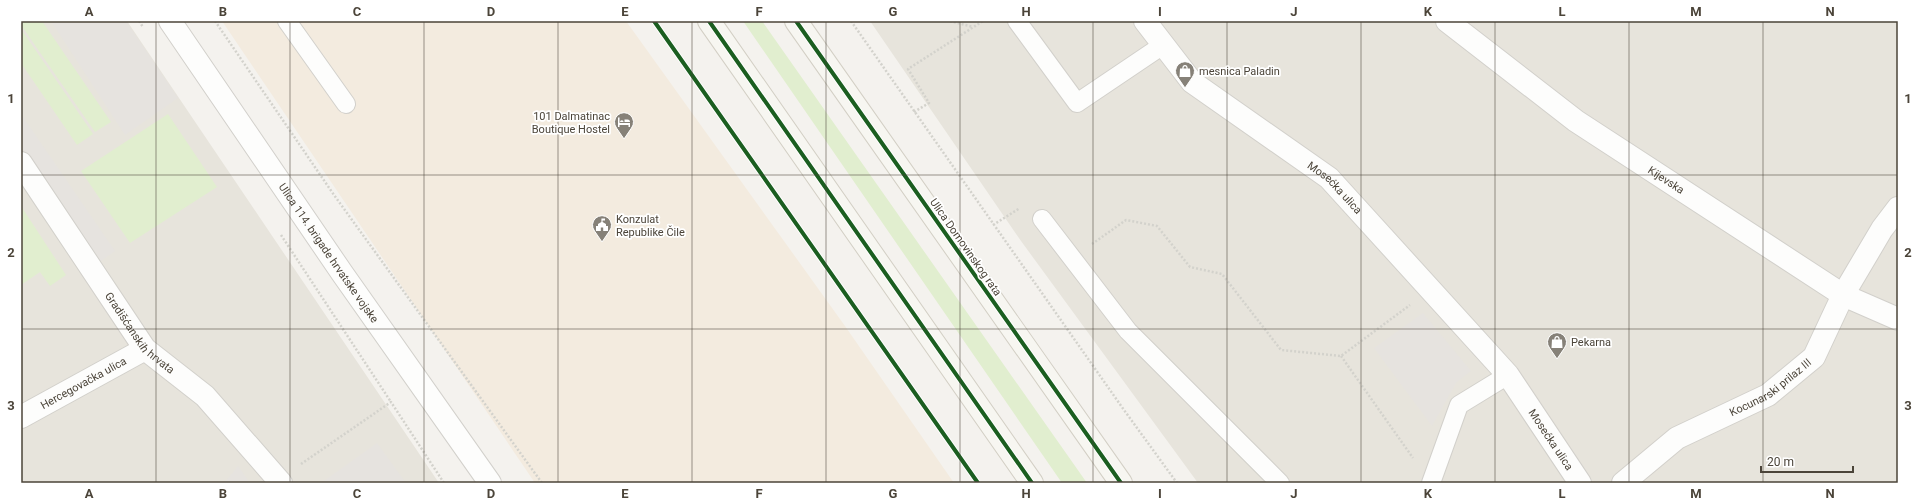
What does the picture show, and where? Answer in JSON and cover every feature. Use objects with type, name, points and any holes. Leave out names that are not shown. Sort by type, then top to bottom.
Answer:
[{"type":"main road","points":[[709,21],[1032,483]]},
{"type":"main road","name":"Ulica Domovinskog rata","points":[[796,21],[1121,483]]},
{"type":"street","name":"Ulica 114. brigade hrvatske vojske","points":[[170,21],[342,273],[488,482]]},
{"type":"street","name":"Mosećka ulica","points":[[1145,21],[1192,82],[1329,178],[1508,375],[1580,483]]},
{"type":"street","name":"Kijevska","points":[[1448,21],[1576,121],[1843,295],[1898,319]]},
{"type":"street","name":"Gradišćanskih hrvata","points":[[21,163],[145,349],[205,396],[279,481]]},
{"type":"street","name":"Kocunarski prilaz III","points":[[1623,483],[1677,438],[1768,395],[1814,357],[1843,295],[1882,229],[1898,208]]},
{"type":"street","name":"Hercegovačka ulica","points":[[21,417],[145,349]]},
{"type":"lane","points":[[287,21],[346,104]]},
{"type":"lane","points":[[1017,21],[1077,103],[1163,45]]},
{"type":"lane","points":[[1042,219],[1128,331],[1280,483]]},
{"type":"lane","points":[[1431,483],[1459,405],[1508,375]]},
{"type":"path","points":[[215,21],[334,195],[542,483]]},
{"type":"path","points":[[654,21],[978,483]]},
{"type":"path","points":[[851,21],[1177,483]]},
{"type":"path","points":[[950,21],[973,28]]},
{"type":"path","points":[[914,112],[929,103],[908,69],[983,21]]},
{"type":"path","points":[[1072,259],[1126,220],[1157,226],[1190,267],[1222,274],[1281,350],[1341,356],[1430,290]]},
{"type":"path","points":[[1341,356],[1418,464]]},
{"type":"path","points":[[279,481],[391,402],[444,483]]},
{"type":"shaded area","points":[[21,21],[127,21],[439,483],[21,483]]},
{"type":"shaded area","points":[[51,21],[126,21],[178,98],[125,135]]},
{"type":"shaded area","points":[[222,21],[626,21],[845,326],[954,483],[535,483]]},
{"type":"shaded area","points":[[870,21],[1898,21],[1898,483],[1198,483],[1021,241]]},
{"type":"shaded area","points":[[21,114],[115,251],[91,268],[21,166]]},
{"type":"shaded area","points":[[1423,313],[1471,371],[1456,383],[1432,426],[1374,348]]},
{"type":"shaded area","points":[[377,443],[406,483],[321,483]]},
{"type":"shaded area","points":[[238,466],[250,483],[224,483]]},
{"type":"green space","points":[[21,21],[42,21],[111,122],[95,132],[21,25]]},
{"type":"green space","points":[[743,21],[762,21],[1087,483],[1062,483]]},
{"type":"green space","points":[[21,29],[93,134],[77,145],[21,63]]},
{"type":"green space","points":[[168,114],[217,187],[130,243],[81,171]]},
{"type":"green space","points":[[21,206],[66,275],[50,286],[40,272],[21,285]]},
{"type":"cycle path","points":[[654,21],[978,483]]},
{"type":"cycle path","points":[[709,21],[1032,483]]},
{"type":"cycle path","points":[[796,21],[1121,483]]},
{"type":"place","name":"mesnica Paladin","points":[[1185,88]]},
{"type":"place","name":"101 Dalmatinac Boutique Hostel","points":[[624,139]]},
{"type":"place","name":"Konzulat Republike Čile","points":[[602,242]]},
{"type":"place","name":"Pekarna","points":[[1557,359]]}]
